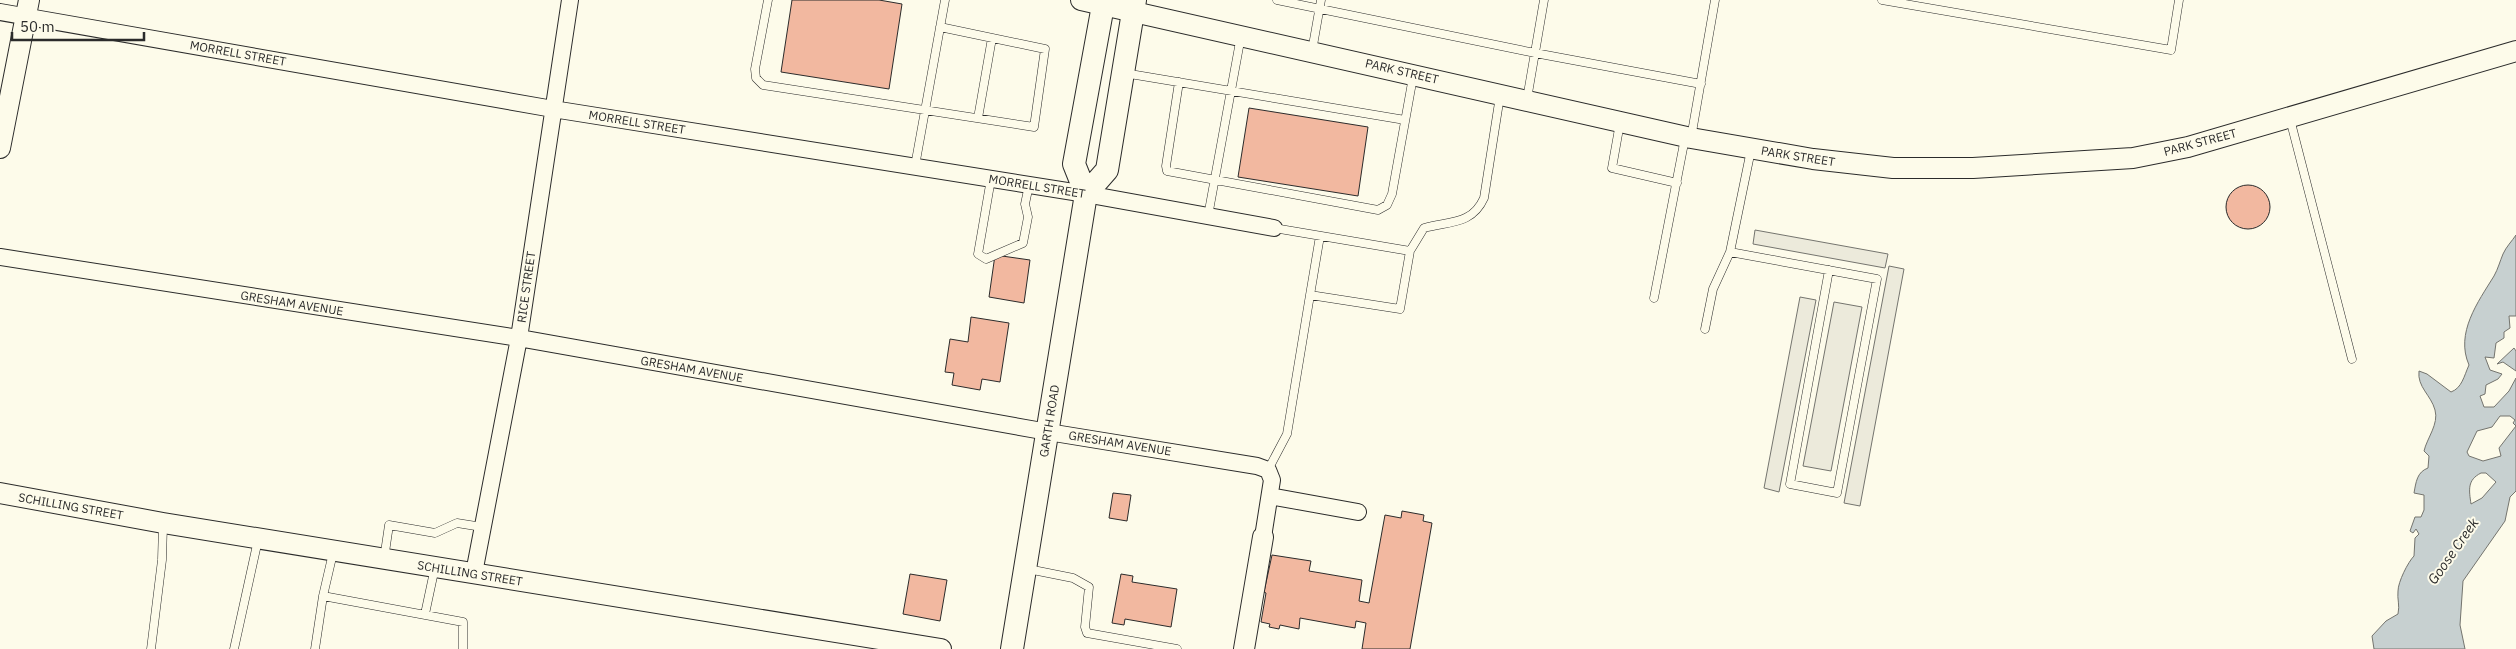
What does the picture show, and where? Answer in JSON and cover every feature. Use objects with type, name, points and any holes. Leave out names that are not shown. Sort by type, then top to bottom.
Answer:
[{"type":"main road","points":[[1104,2],[1074,164],[1086,194],[1107,170],[1134,6]]},
{"type":"main road","name":"GARTH ROAD","points":[[1012,649],[1086,194]]},
{"type":"street","name":"RICE STREET","points":[[474,573],[519,338],[570,0]]},
{"type":"street","name":"PARK STREET","points":[[1081,0],[1134,6],[1312,51],[1688,137],[1813,159],[1893,168],[1973,168],[2133,158],[2188,147],[2516,51]]},
{"type":"street","name":"MORRELL STREET","points":[[0,12],[28,8],[553,108],[1086,194],[1274,228]]},
{"type":"street","points":[[0,148],[28,8]]},
{"type":"street","name":"GRESHAM AVENUE","points":[[0,257],[519,338],[1048,432],[1257,466],[1268,470]]},
{"type":"street","points":[[1244,649],[1270,496],[1272,480],[1268,470]]},
{"type":"street","name":"SCHILLING STREET","points":[[0,493],[334,551],[940,649]]},
{"type":"street","points":[[1270,496],[1358,512]]},
{"type":"lane","points":[[768,0],[755,68],[756,78],[763,85],[1034,126],[1045,49],[940,27]]},
{"type":"lane","points":[[914,166],[945,0]]},
{"type":"lane","points":[[1277,0],[1535,53],[1701,84]]},
{"type":"lane","points":[[1312,51],[1321,0]]},
{"type":"lane","points":[[1527,100],[1544,0]]},
{"type":"lane","points":[[1654,298],[1677,183],[1701,84],[1716,0]]},
{"type":"lane","points":[[1882,0],[2171,50],[2179,0]]},
{"type":"lane","points":[[1208,216],[1241,34]]},
{"type":"lane","points":[[978,118],[992,38]]},
{"type":"lane","points":[[1122,73],[1406,120]]},
{"type":"lane","points":[[1179,82],[1166,166],[1168,171],[1215,182],[1378,210],[1387,204],[1392,194],[1414,74]]},
{"type":"lane","points":[[1310,294],[1400,309],[1410,250],[1424,228],[1469,218],[1479,210],[1484,198],[1500,94]]},
{"type":"lane","points":[[2289,117],[2352,359]]},
{"type":"lane","points":[[1620,122],[1612,168],[1677,183]]},
{"type":"lane","points":[[1705,329],[1713,289],[1730,252],[1742,184],[1752,149]]},
{"type":"lane","points":[[991,179],[978,254],[986,259],[1023,243],[1028,217],[1025,204],[1029,185]]},
{"type":"lane","points":[[1274,228],[1410,250]]},
{"type":"lane","points":[[1268,470],[1287,434],[1320,236]]},
{"type":"lane","points":[[1730,252],[1829,270],[1877,279],[1837,493],[1790,484],[1829,270]]},
{"type":"lane","points":[[151,649],[162,560],[163,522]]},
{"type":"lane","points":[[384,559],[389,526],[435,533],[457,523],[482,528]]},
{"type":"lane","points":[[234,649],[258,538]]},
{"type":"lane","points":[[315,649],[323,596],[334,551]]},
{"type":"lane","points":[[425,614],[435,567]]},
{"type":"lane","points":[[1025,568],[1073,578],[1089,587],[1085,627],[1087,633],[1177,649]]},
{"type":"lane","points":[[323,596],[463,622],[463,649]]},
{"type":"shaded area","points":[[1755,230],[1888,254],[1885,268],[1753,244]]},
{"type":"shaded area","points":[[1889,266],[1904,269],[1860,506],[1844,503]]},
{"type":"shaded area","points":[[1800,297],[1816,300],[1779,492],[1764,488]]},
{"type":"shaded area","points":[[1834,302],[1862,307],[1831,471],[1803,466]]},
{"type":"water","name":"Goose Creek","points":[[2516,235],[2516,316],[2509,316],[2510,328],[2504,332],[2504,338],[2496,343],[2494,358],[2485,357],[2490,370],[2502,374],[2498,379],[2486,385],[2485,394],[2480,396],[2484,407],[2494,407],[2509,391],[2516,378],[2516,426],[2516,491],[2510,497],[2505,521],[2463,581],[2460,625],[2465,649],[2374,649],[2372,636],[2386,621],[2398,614],[2398,587],[2404,572],[2414,556],[2415,538],[2419,534],[2416,529],[2413,533],[2410,531],[2415,517],[2421,517],[2424,510],[2424,495],[2414,493],[2419,475],[2428,468],[2429,456],[2424,451],[2434,426],[2436,415],[2433,405],[2420,382],[2419,371],[2427,374],[2451,392],[2458,388],[2469,365],[2465,353],[2465,341],[2470,318],[2495,273],[2504,251]],"holes":[[[2500,416],[2510,416],[2515,420],[2513,423],[2516,426],[2499,448],[2501,456],[2483,461],[2469,456],[2467,452],[2477,431],[2492,427]],[[2481,473],[2486,473],[2496,482],[2482,498],[2471,504],[2471,482]]]},
{"type":"water","points":[[2514,348],[2516,351],[2516,371],[2503,362],[2497,364]]},
{"type":"building","points":[[792,0],[879,0],[902,4],[889,89],[781,72]]},
{"type":"building","points":[[1249,108],[1368,127],[1358,196],[1238,177]]},
{"type":"building","points":[[2248,185],[2260,189],[2266,195],[2270,207],[2266,219],[2260,225],[2248,229],[2236,225],[2230,219],[2226,207],[2230,195],[2236,189]]},
{"type":"building","points":[[995,255],[1030,260],[1024,303],[989,297]]},
{"type":"building","points":[[971,317],[1009,323],[1000,382],[982,379],[980,390],[952,385],[954,373],[945,372],[950,339],[968,342]]},
{"type":"building","points":[[1113,493],[1131,495],[1127,521],[1109,518]]},
{"type":"building","points":[[1402,511],[1424,515],[1423,521],[1432,523],[1410,649],[1362,649],[1366,623],[1356,621],[1355,628],[1300,618],[1299,629],[1280,625],[1279,629],[1269,627],[1270,624],[1261,622],[1266,593],[1264,592],[1272,555],[1311,561],[1309,571],[1362,580],[1359,601],[1369,603],[1385,515],[1401,518]]},
{"type":"building","points":[[910,574],[947,580],[940,621],[903,614]]},
{"type":"building","points":[[1121,574],[1133,576],[1132,582],[1177,589],[1171,627],[1125,619],[1124,625],[1112,623]]}]
